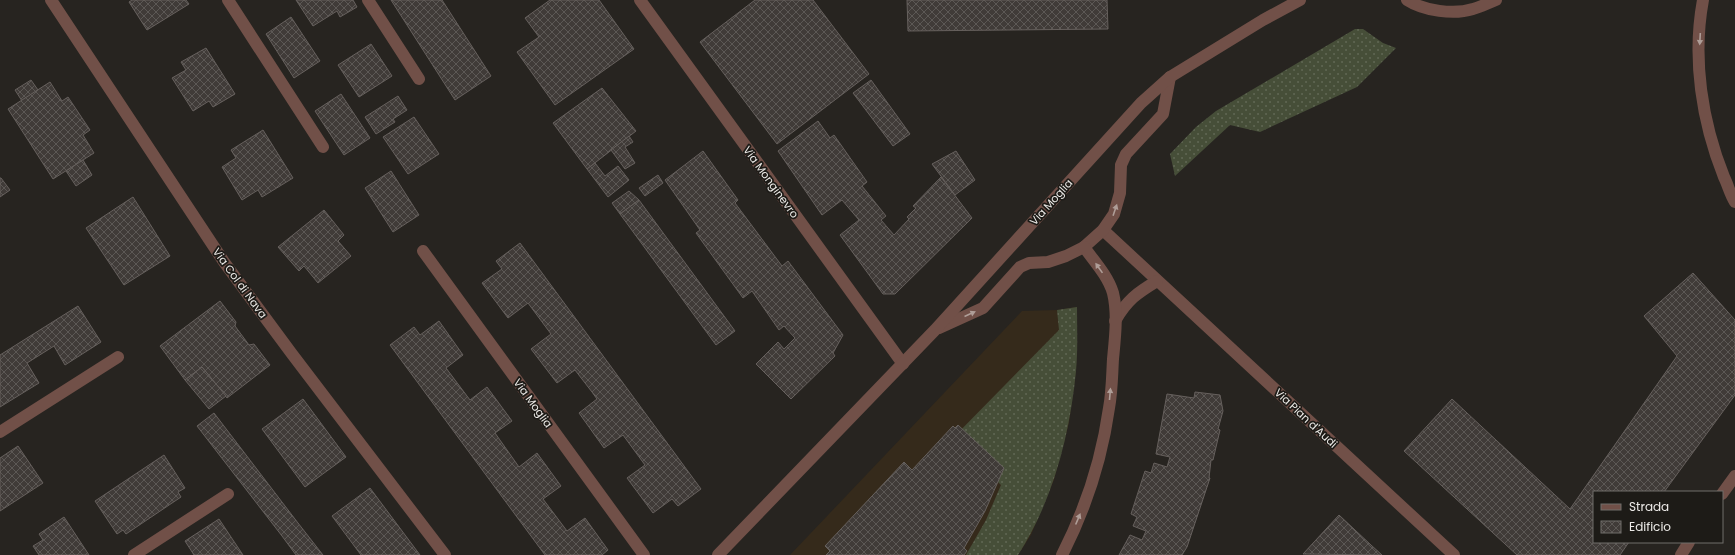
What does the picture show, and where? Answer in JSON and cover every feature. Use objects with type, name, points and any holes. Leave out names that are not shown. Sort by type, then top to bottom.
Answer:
[{"type":"street","name":"Via Col di Nava","points":[[51,0],[224,262],[296,361],[445,555]]},
{"type":"street","points":[[228,0],[323,147]]},
{"type":"street","points":[[368,0],[419,79]]},
{"type":"street","name":"Via Monginevro","points":[[640,0],[902,364]]},
{"type":"street","name":"Via Moglia","points":[[718,555],[935,330],[1141,103],[1170,77],[1263,20],[1300,0]]},
{"type":"street","points":[[1407,0],[1414,4],[1443,12],[1472,10],[1496,0]]},
{"type":"street","points":[[1703,0],[1699,55],[1701,88],[1706,122],[1718,161],[1735,202]]},
{"type":"street","name":"Via Moglia","points":[[935,330],[983,308],[1020,267],[1029,263],[1048,262],[1066,256],[1084,246],[1103,230],[1114,214],[1120,193],[1121,165],[1126,154],[1163,114],[1170,77]]},
{"type":"street","name":"Via Pian d'Audi","points":[[1103,230],[1454,555]]},
{"type":"street","points":[[1062,555],[1084,503],[1099,455],[1109,408],[1115,321],[1113,293],[1108,281],[1084,246]]},
{"type":"street","name":"Via Moglia","points":[[423,251],[644,555]]},
{"type":"street","points":[[1115,321],[1124,306],[1134,296],[1157,281]]},
{"type":"street","points":[[0,432],[118,358]]},
{"type":"street","points":[[1723,493],[1735,476]]},
{"type":"street","points":[[134,555],[228,494]]},
{"type":"street","name":"Via Moglia","points":[[727,555],[741,532]]},
{"type":"street","points":[[1681,555],[1688,543]]},
{"type":"shaded area","points":[[1077,307],[1076,370],[1069,423],[1054,480],[1031,535],[1018,555],[790,555],[1022,311],[1057,310]]},
{"type":"green space","points":[[1355,29],[1363,29],[1383,43],[1396,48],[1357,87],[1260,132],[1230,125],[1175,176],[1170,154],[1196,127],[1216,111]]},
{"type":"green space","points":[[1077,307],[1077,363],[1069,419],[1058,466],[1041,512],[1018,555],[966,555],[986,520],[1001,485],[953,438],[1059,330],[1057,310]]},
{"type":"building","points":[[132,0],[186,0],[189,4],[147,30],[129,2]]},
{"type":"building","points":[[296,0],[353,0],[357,7],[340,17],[337,11],[313,26]]},
{"type":"building","points":[[391,0],[442,0],[491,76],[455,100]]},
{"type":"building","points":[[550,0],[599,0],[634,49],[555,105],[517,52],[539,37],[525,18]]},
{"type":"building","points":[[755,0],[813,0],[869,74],[777,144],[700,42]]},
{"type":"building","points":[[907,0],[1107,0],[1108,29],[908,31]]},
{"type":"building","points":[[291,17],[320,61],[294,78],[266,34]]},
{"type":"building","points":[[371,44],[392,76],[359,97],[338,65]]},
{"type":"building","points":[[206,48],[235,94],[213,107],[209,101],[193,111],[172,78],[186,70],[181,62]]},
{"type":"building","points":[[31,80],[38,90],[22,101],[15,90]]},
{"type":"building","points":[[871,80],[910,134],[893,146],[853,93]]},
{"type":"building","points":[[50,82],[62,101],[68,97],[90,130],[83,135],[94,153],[53,179],[8,109]]},
{"type":"building","points":[[602,88],[636,131],[587,169],[553,123]]},
{"type":"building","points":[[341,94],[370,138],[344,155],[315,111]]},
{"type":"building","points":[[398,96],[407,110],[393,119],[395,122],[376,134],[365,117]]},
{"type":"building","points":[[414,117],[439,154],[408,174],[383,137]]},
{"type":"building","points":[[818,121],[830,138],[834,135],[867,182],[862,186],[886,216],[881,220],[894,235],[909,219],[907,217],[916,208],[913,206],[941,177],[972,218],[895,294],[883,294],[840,235],[859,220],[842,200],[822,215],[778,151]]},
{"type":"building","points":[[263,130],[293,178],[262,197],[258,190],[242,200],[222,167],[236,158],[231,150]]},
{"type":"building","points":[[629,136],[633,142],[625,147],[635,163],[625,169],[611,150]]},
{"type":"building","points":[[703,151],[738,200],[735,203],[782,266],[788,261],[843,335],[833,353],[835,356],[791,399],[756,364],[778,342],[784,349],[795,338],[784,326],[779,330],[752,291],[743,298],[696,233],[700,230],[665,180]]},
{"type":"building","points":[[956,151],[975,180],[955,195],[932,164]]},
{"type":"building","points":[[83,160],[92,175],[76,186],[66,171]]},
{"type":"building","points":[[595,163],[605,176],[618,166],[629,180],[608,197],[587,169]]},
{"type":"building","points":[[391,171],[419,215],[393,232],[365,188]]},
{"type":"building","points":[[658,175],[663,183],[645,196],[639,188]]},
{"type":"building","points":[[0,178],[10,190],[0,197]]},
{"type":"building","points":[[629,191],[639,200],[620,214],[612,203]]},
{"type":"building","points":[[133,197],[170,256],[124,285],[86,228]]},
{"type":"building","points":[[639,200],[735,331],[716,345],[620,214]]},
{"type":"building","points":[[324,210],[344,235],[338,241],[351,256],[318,283],[304,266],[299,271],[278,247]]},
{"type":"building","points":[[520,243],[701,489],[678,506],[672,499],[653,513],[627,478],[645,465],[623,435],[604,448],[579,413],[597,399],[592,392],[575,370],[557,383],[531,349],[551,334],[528,303],[508,318],[482,283],[502,269],[496,261]]},
{"type":"building","points":[[1693,273],[1735,320],[1735,395],[1665,491],[1593,491],[1593,543],[1628,543],[1620,555],[1517,555],[1404,451],[1452,399],[1570,509],[1677,356],[1644,316]]},
{"type":"building","points":[[220,301],[236,322],[235,326],[249,345],[254,344],[270,365],[227,398],[202,367],[185,380],[160,346]]},
{"type":"building","points":[[78,306],[101,342],[65,365],[54,346],[27,363],[39,383],[0,407],[0,355]]},
{"type":"building","points":[[439,321],[463,355],[446,368],[470,400],[487,387],[512,421],[495,433],[519,467],[537,453],[561,486],[543,499],[567,531],[585,518],[608,550],[602,555],[545,555],[390,345],[414,327],[420,335]]},
{"type":"building","points":[[202,367],[226,396],[209,409],[185,380]]},
{"type":"building","points":[[1195,392],[1220,395],[1223,411],[1218,429],[1220,430],[1213,460],[1211,460],[1210,478],[1187,547],[1182,555],[1119,555],[1130,535],[1142,540],[1146,531],[1133,526],[1137,517],[1131,514],[1145,471],[1151,473],[1154,463],[1167,467],[1170,457],[1156,454],[1167,394],[1194,398]]},
{"type":"building","points":[[303,399],[346,457],[305,487],[262,429]]},
{"type":"building","points":[[214,413],[323,555],[296,555],[197,426]]},
{"type":"building","points":[[958,425],[1004,468],[985,511],[964,548],[967,551],[964,555],[826,555],[830,551],[825,546],[904,462],[912,470],[953,426],[955,428]]},
{"type":"building","points":[[18,446],[43,483],[0,511],[0,458]]},
{"type":"building","points":[[164,455],[185,488],[178,492],[181,497],[126,534],[123,530],[117,534],[95,501]]},
{"type":"building","points":[[370,488],[420,555],[361,555],[332,516]]},
{"type":"building","points":[[1339,515],[1371,545],[1382,555],[1303,554]]},
{"type":"building","points":[[64,517],[89,555],[39,555],[33,546],[43,540],[39,534]]},
{"type":"building","points":[[219,519],[243,555],[194,555],[185,541]]}]
